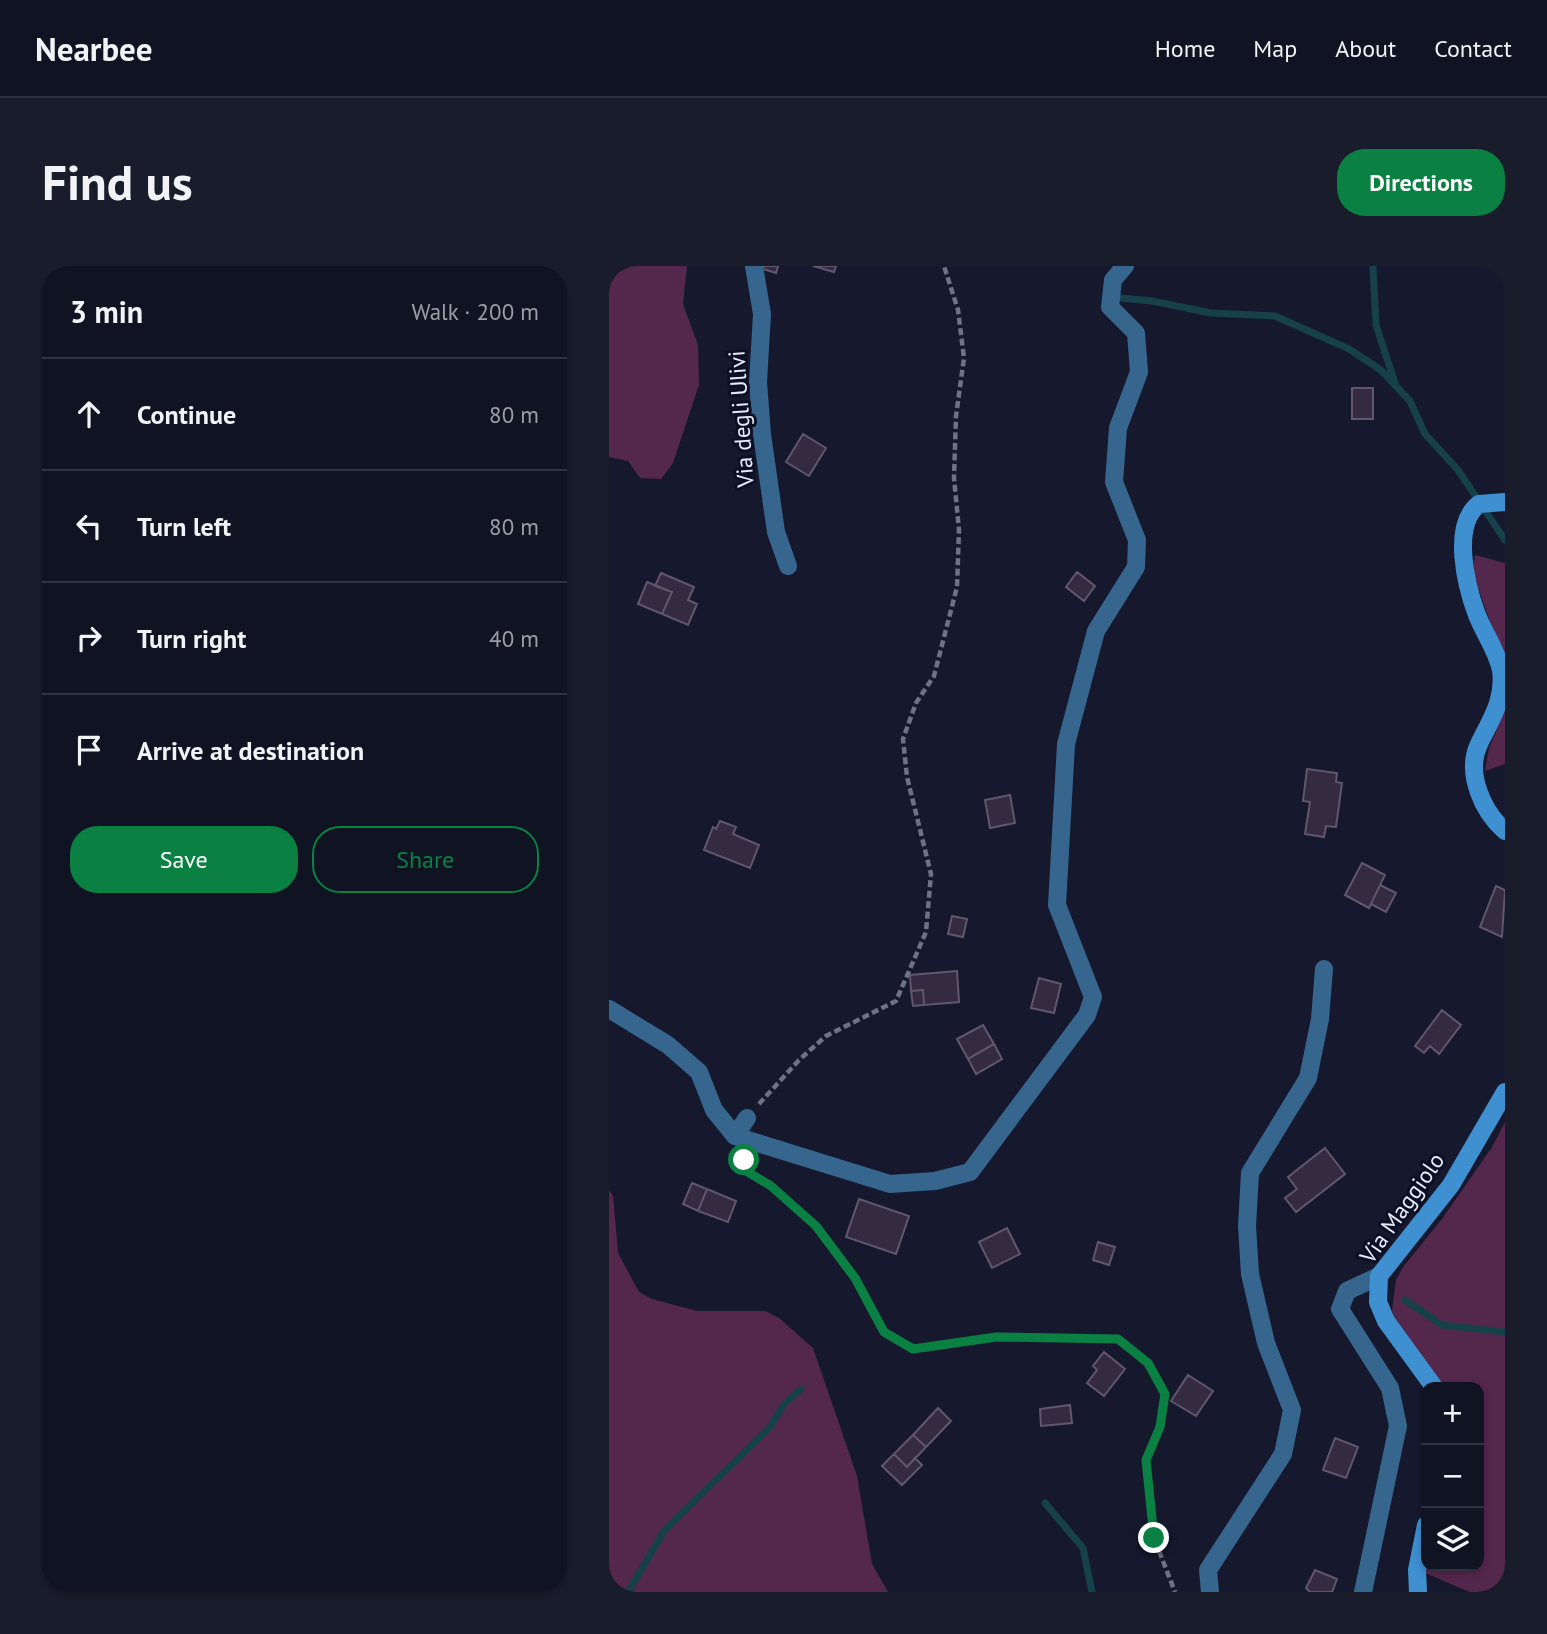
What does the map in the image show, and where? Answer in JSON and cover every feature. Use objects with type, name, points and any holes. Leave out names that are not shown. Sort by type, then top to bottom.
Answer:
[{"type":"street","name":"Via degli Ulivi","points":[[754,266],[762,314],[758,382],[762,434],[776,533],[788,566]]},
{"type":"street","points":[[609,1009],[668,1045],[699,1072],[714,1110],[735,1136],[890,1184],[935,1181],[970,1172],[1087,1015],[1093,997],[1057,905],[1066,744],[1096,631],[1136,567],[1137,540],[1114,482],[1118,428],[1139,372],[1136,333],[1110,307],[1113,280],[1125,266]]},
{"type":"street","points":[[1505,502],[1487,501],[1471,510],[1466,518],[1463,557],[1476,613],[1501,670],[1501,706],[1477,747],[1475,784],[1493,821],[1505,831]]},
{"type":"street","points":[[1210,1592],[1208,1570],[1283,1454],[1292,1409],[1266,1343],[1250,1274],[1247,1226],[1250,1173],[1308,1078],[1320,1019],[1324,969]]},
{"type":"street","name":"Via Maggiolo","points":[[1430,1382],[1387,1321],[1378,1302],[1379,1276],[1451,1185],[1505,1093]]},
{"type":"street","points":[[735,1136],[747,1118]]},
{"type":"street","points":[[1363,1592],[1398,1426],[1390,1388],[1340,1309],[1347,1292],[1379,1276]]},
{"type":"street","points":[[1418,1592],[1416,1570],[1421,1548]]},
{"type":"path","points":[[747,1118],[799,1059],[826,1037],[896,1001],[926,932],[931,874],[907,777],[903,739],[916,703],[934,676],[957,587],[959,530],[954,478],[956,416],[964,358],[958,310],[944,266]]},
{"type":"path","points":[[735,1136],[746,1171],[771,1186],[816,1226],[855,1278],[884,1332],[913,1349],[996,1337],[1118,1339],[1148,1363],[1165,1394],[1160,1427],[1146,1460],[1147,1487],[1154,1538],[1175,1592]]},
{"type":"shaded area","points":[[609,266],[687,266],[683,304],[698,345],[699,385],[673,463],[661,479],[640,478],[628,461],[609,457]]},
{"type":"shaded area","points":[[1475,555],[1505,563],[1505,665],[1473,573]]},
{"type":"shaded area","points":[[1505,711],[1505,764],[1485,771],[1489,748]]},
{"type":"shaded area","points":[[1505,1122],[1505,1592],[1470,1592],[1425,1573],[1484,1571],[1484,1382],[1429,1382],[1396,1326],[1392,1310],[1396,1280],[1403,1267],[1442,1219],[1492,1147]]},
{"type":"shaded area","points":[[609,1191],[613,1195],[618,1253],[639,1292],[652,1299],[697,1311],[765,1311],[779,1318],[813,1348],[857,1476],[872,1564],[888,1592],[609,1592]]},
{"type":"building","points":[[764,266],[778,266],[776,273],[763,269]]},
{"type":"building","points":[[813,266],[836,266],[834,272]]},
{"type":"building","points":[[1352,388],[1373,388],[1373,419],[1352,419]]},
{"type":"building","points":[[803,434],[826,448],[809,476],[786,462]]},
{"type":"building","points":[[1077,572],[1095,586],[1084,601],[1066,587]]},
{"type":"building","points":[[661,573],[694,587],[688,600],[697,604],[688,625],[662,614],[672,592],[655,586]]},
{"type":"building","points":[[647,582],[672,592],[662,614],[638,604]]},
{"type":"building","points":[[1307,769],[1337,773],[1336,782],[1342,783],[1336,827],[1326,826],[1324,837],[1305,834],[1310,802],[1303,801]]},
{"type":"building","points":[[1010,795],[1015,823],[990,828],[985,800]]},
{"type":"building","points":[[720,821],[736,827],[733,834],[759,845],[750,868],[704,850],[713,827],[716,829]]},
{"type":"building","points":[[1362,863],[1385,875],[1369,908],[1345,895]]},
{"type":"building","points":[[1380,885],[1396,893],[1386,912],[1371,904]]},
{"type":"building","points":[[1496,886],[1505,890],[1502,937],[1480,927]]},
{"type":"building","points":[[952,916],[967,919],[963,937],[948,934]]},
{"type":"building","points":[[957,971],[959,1002],[924,1005],[923,990],[911,991],[910,975]]},
{"type":"building","points":[[1039,978],[1061,984],[1054,1013],[1031,1008]]},
{"type":"building","points":[[923,990],[924,1005],[913,1006],[911,991]]},
{"type":"building","points":[[1442,1010],[1461,1025],[1439,1054],[1430,1046],[1424,1053],[1415,1046]]},
{"type":"building","points":[[983,1025],[994,1044],[968,1059],[957,1039]]},
{"type":"building","points":[[994,1044],[1002,1059],[976,1074],[968,1059]]},
{"type":"building","points":[[1325,1148],[1345,1174],[1296,1212],[1285,1198],[1297,1189],[1288,1177]]},
{"type":"building","points":[[692,1183],[707,1189],[698,1211],[683,1204]]},
{"type":"building","points":[[707,1189],[736,1201],[728,1222],[698,1211]]},
{"type":"building","points":[[859,1199],[909,1216],[896,1254],[846,1237]]},
{"type":"building","points":[[1007,1228],[1020,1254],[992,1268],[979,1242]]},
{"type":"building","points":[[1098,1242],[1115,1247],[1109,1265],[1093,1260]]},
{"type":"building","points":[[1104,1352],[1125,1369],[1104,1396],[1087,1383],[1097,1370],[1093,1366]]},
{"type":"building","points":[[1188,1375],[1213,1391],[1196,1416],[1171,1401]]},
{"type":"building","points":[[1070,1405],[1072,1423],[1041,1426],[1040,1409]]},
{"type":"building","points":[[938,1408],[951,1421],[926,1447],[913,1435]]},
{"type":"building","points":[[913,1435],[926,1447],[907,1467],[894,1454]]},
{"type":"building","points":[[1335,1438],[1358,1447],[1346,1478],[1323,1470]]},
{"type":"building","points":[[894,1454],[907,1467],[915,1458],[922,1465],[902,1485],[882,1466]]},
{"type":"building","points":[[1315,1570],[1337,1579],[1332,1592],[1310,1592],[1306,1588]]},
{"type":"waterway","points":[[1373,266],[1376,325],[1395,383]]},
{"type":"waterway","points":[[1110,297],[1152,301],[1211,313],[1275,316],[1349,349],[1381,370],[1410,401],[1425,434],[1458,470],[1505,540]]},
{"type":"waterway","points":[[1405,1300],[1442,1325],[1505,1332]]},
{"type":"waterway","points":[[628,1592],[664,1531],[770,1427],[784,1404],[801,1389]]},
{"type":"waterway","points":[[1045,1503],[1083,1548],[1092,1592]]},
{"type":"route","points":[[744,1160],[746,1171],[771,1186],[816,1226],[855,1278],[884,1332],[913,1349],[996,1337],[1118,1339],[1148,1363],[1165,1394],[1160,1427],[1146,1460],[1154,1538]]}]
